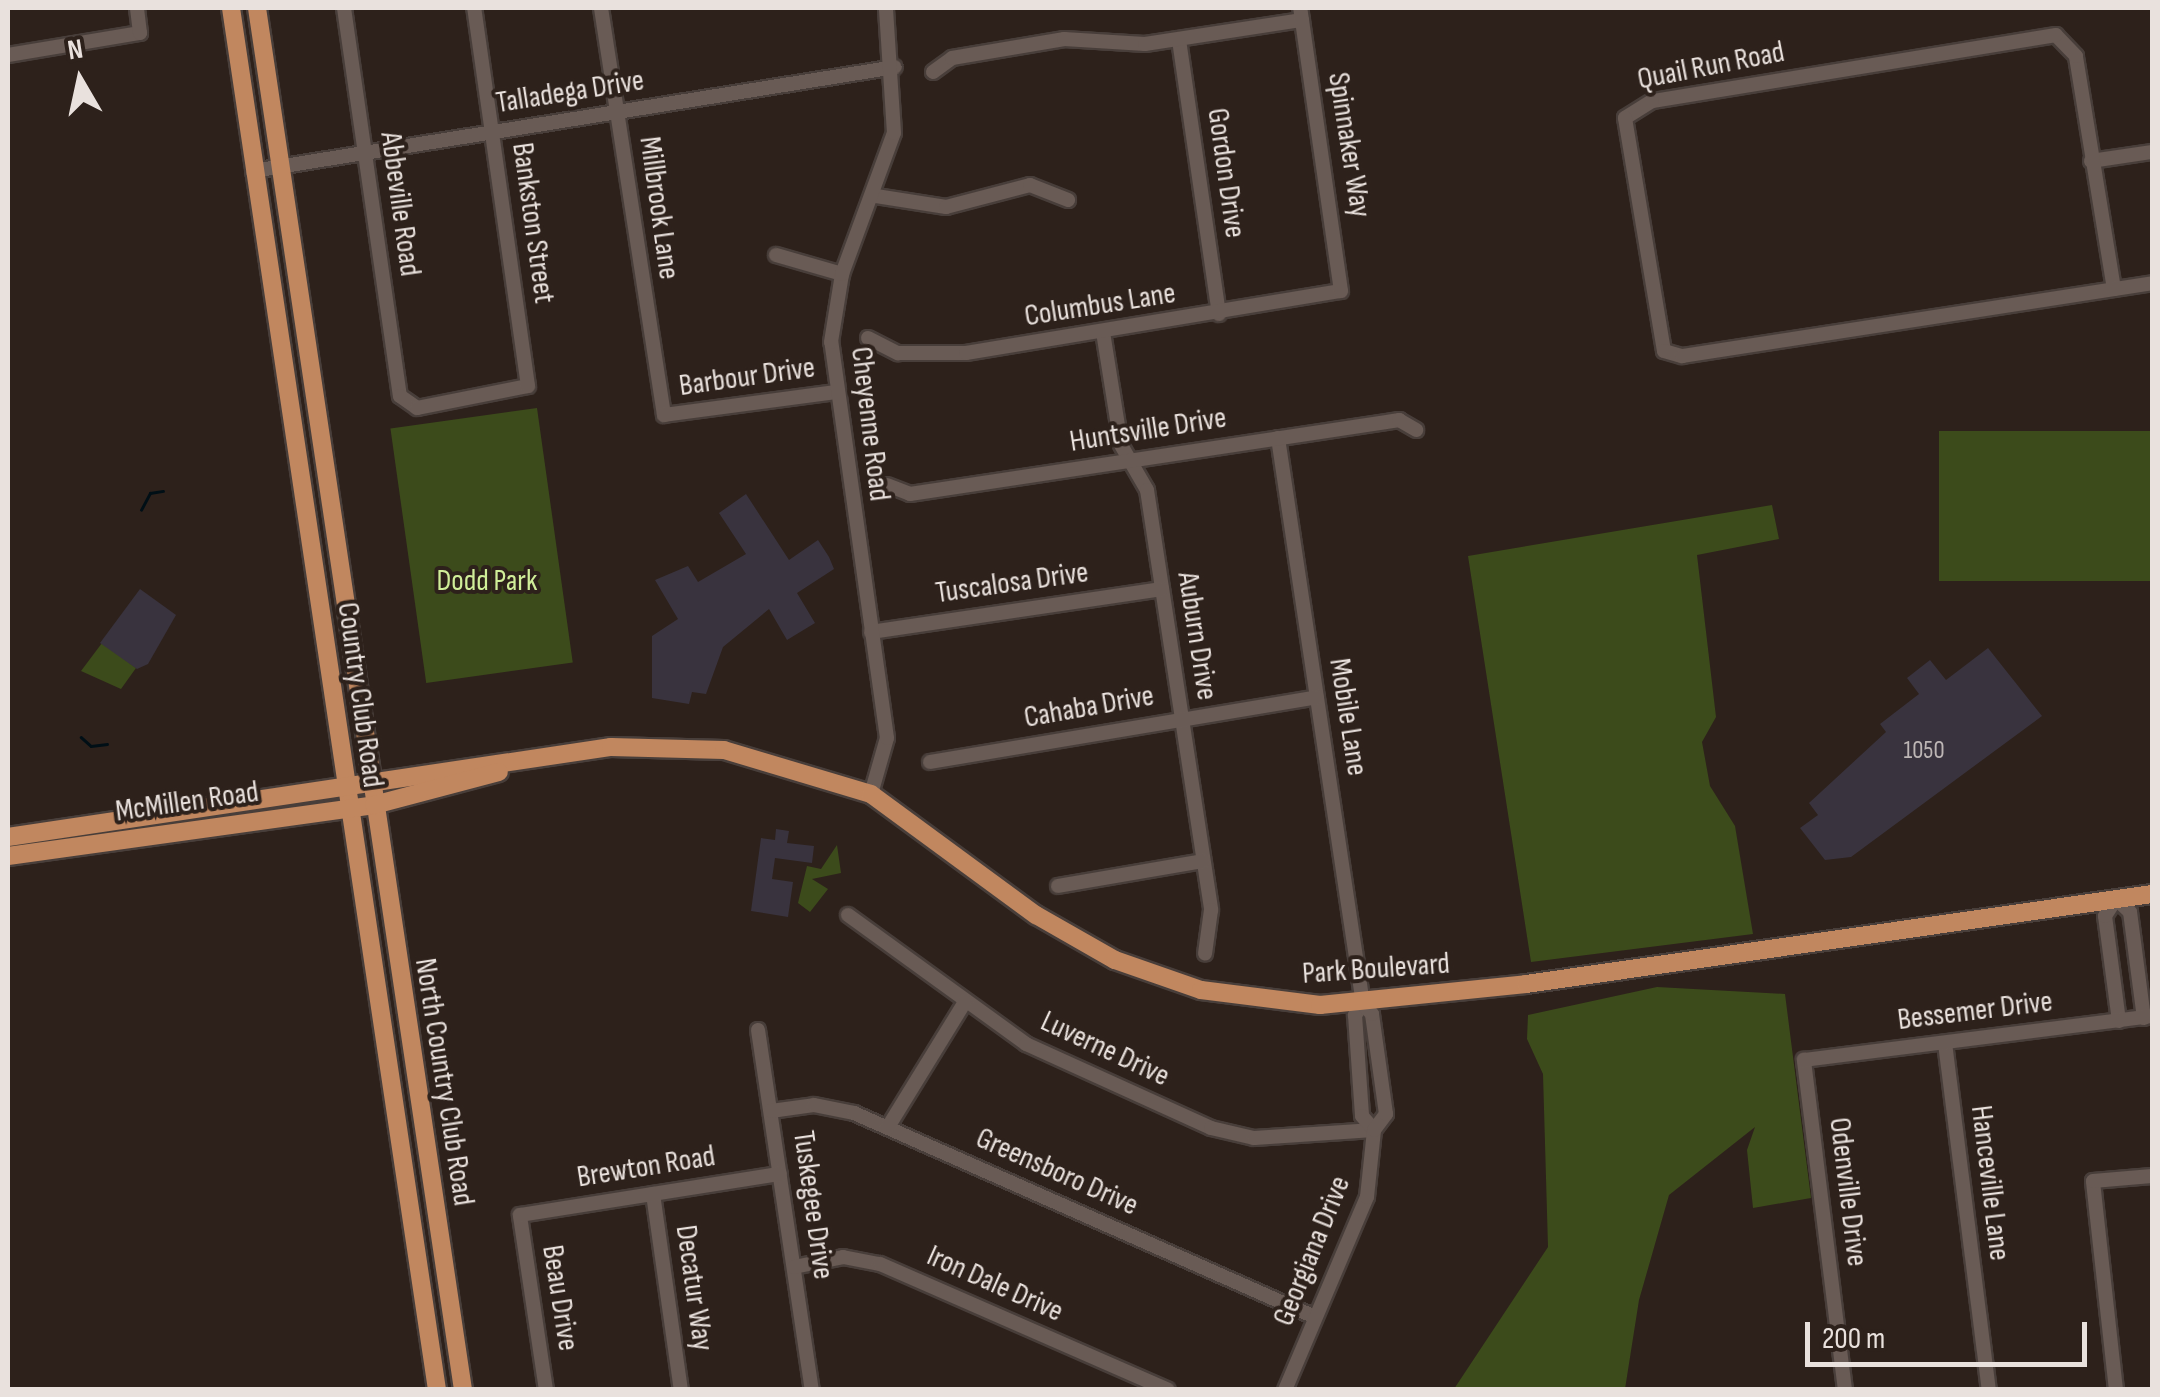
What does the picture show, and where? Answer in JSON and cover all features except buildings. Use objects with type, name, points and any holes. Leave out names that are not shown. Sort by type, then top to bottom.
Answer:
[{"type":"main road","name":"Country Club Road","points":[[231,8],[437,1390]]},
{"type":"main road","name":"Country Club Road","points":[[257,8],[370,783]]},
{"type":"main road","points":[[308,532],[332,528]]},
{"type":"main road","name":"Park Boulevard","points":[[345,786],[623,746],[724,750],[871,794],[1036,915],[1115,960],[1224,994],[1363,1004],[1680,964],[2152,894]]},
{"type":"main road","name":"Park Boulevard","points":[[374,805],[543,757]]},
{"type":"main road","name":"North Country Club Road","points":[[370,783],[463,1390]]},
{"type":"main road","name":"McMillen Road","points":[[8,837],[345,786]]},
{"type":"main road","name":"McMillen Road","points":[[8,856],[374,805]]},
{"type":"main road","points":[[432,1356],[457,1352]]},
{"type":"street","points":[[8,56],[140,34],[137,8]]},
{"type":"street","name":"Abbeville Road","points":[[344,8],[405,407]]},
{"type":"street","name":"Bankston Street","points":[[405,407],[528,386],[474,8]]},
{"type":"street","name":"Millbrook Lane","points":[[601,8],[664,415]]},
{"type":"street","name":"Cheyenne Road","points":[[871,794],[888,750],[831,342],[842,274],[876,196],[894,134],[895,67],[886,8]]},
{"type":"street","points":[[932,72],[952,58],[1064,39],[1178,40],[1301,14]]},
{"type":"street","name":"Spinnaker Way","points":[[1301,14],[1341,292]]},
{"type":"street","name":"Quail Run Road","points":[[2114,289],[2076,56],[2056,35],[1652,101],[1629,110],[1624,125],[1664,351],[1682,356],[2114,289],[2152,283]]},
{"type":"street","name":"Gordon Drive","points":[[1178,40],[1220,314]]},
{"type":"street","name":"Talladega Drive","points":[[253,171],[895,67]]},
{"type":"street","points":[[2092,161],[2152,152]]},
{"type":"street","points":[[876,196],[946,207],[1030,185],[1068,200]]},
{"type":"street","points":[[776,256],[842,274]]},
{"type":"street","name":"Columbus Lane","points":[[868,338],[898,354],[934,355],[1220,314],[1341,292]]},
{"type":"street","name":"Auburn Drive","points":[[1103,332],[1130,460],[1147,490],[1214,933],[1206,954]]},
{"type":"street","name":"Barbour Drive","points":[[664,415],[836,392]]},
{"type":"street","name":"Huntsville Drive","points":[[887,485],[910,494],[1399,420],[1416,430]]},
{"type":"street","name":"Mobile Lane","points":[[1278,438],[1363,1004]]},
{"type":"street","name":"Tuscalosa Drive","points":[[871,632],[1162,589]]},
{"type":"street","name":"Cahaba Drive","points":[[930,762],[1317,698]]},
{"type":"street","points":[[1058,886],[1204,862]]},
{"type":"street","points":[[2119,1021],[2106,916],[2116,899],[2130,912],[2148,1017]]},
{"type":"street","name":"Luverne Drive","points":[[848,915],[1026,1044],[1211,1128],[1254,1138],[1374,1130]]},
{"type":"street","points":[[888,1127],[964,1002]]},
{"type":"street","name":"Georgiana Drive","points":[[1285,1390],[1367,1197],[1374,1130],[1386,1114],[1372,1014],[1363,1004],[1356,1015],[1362,1116],[1374,1130]]},
{"type":"street","name":"Bessemer Drive","points":[[1804,1060],[2148,1017]]},
{"type":"street","name":"Tuskegee Drive","points":[[758,1030],[812,1390]]},
{"type":"street","name":"Hanceville Lane","points":[[1945,1043],[1989,1390]]},
{"type":"street","name":"Odenville Drive","points":[[1804,1060],[1845,1390]]},
{"type":"street","name":"Greensboro Drive","points":[[771,1112],[814,1105],[888,1127],[1315,1317]]},
{"type":"street","name":"Brewton Road","points":[[520,1215],[780,1174]]},
{"type":"street","points":[[2116,1390],[2093,1182],[2152,1176]]},
{"type":"street","name":"Decatur Way","points":[[653,1194],[681,1390]]},
{"type":"street","name":"Beau Drive","points":[[520,1215],[546,1390]]},
{"type":"street","name":"Iron Dale Drive","points":[[794,1267],[843,1256],[880,1264],[1168,1390]]},
{"type":"green space","name":"Dodd Park","points":[[537,408],[573,662],[426,683],[390,429]]},
{"type":"green space","points":[[1939,431],[2152,431],[2152,581],[1939,581]]},
{"type":"green space","points":[[1772,505],[1779,539],[1697,555],[1716,717],[1702,742],[1710,786],[1735,826],[1753,934],[1531,962],[1468,556]]},
{"type":"green space","points":[[102,643],[136,668],[121,689],[81,671]]},
{"type":"green space","points":[[837,845],[841,873],[812,879],[828,889],[810,912],[798,903],[807,866],[821,869]]},
{"type":"green space","points":[[1657,987],[1785,994],[1811,1198],[1753,1208],[1747,1150],[1755,1127],[1669,1195],[1639,1300],[1625,1389],[1454,1389],[1548,1247],[1543,1074],[1527,1039],[1528,1015]]},
{"type":"waterway","points":[[141,510],[150,493],[163,491]]},
{"type":"waterway","points":[[81,737],[91,746],[107,744]]}]
